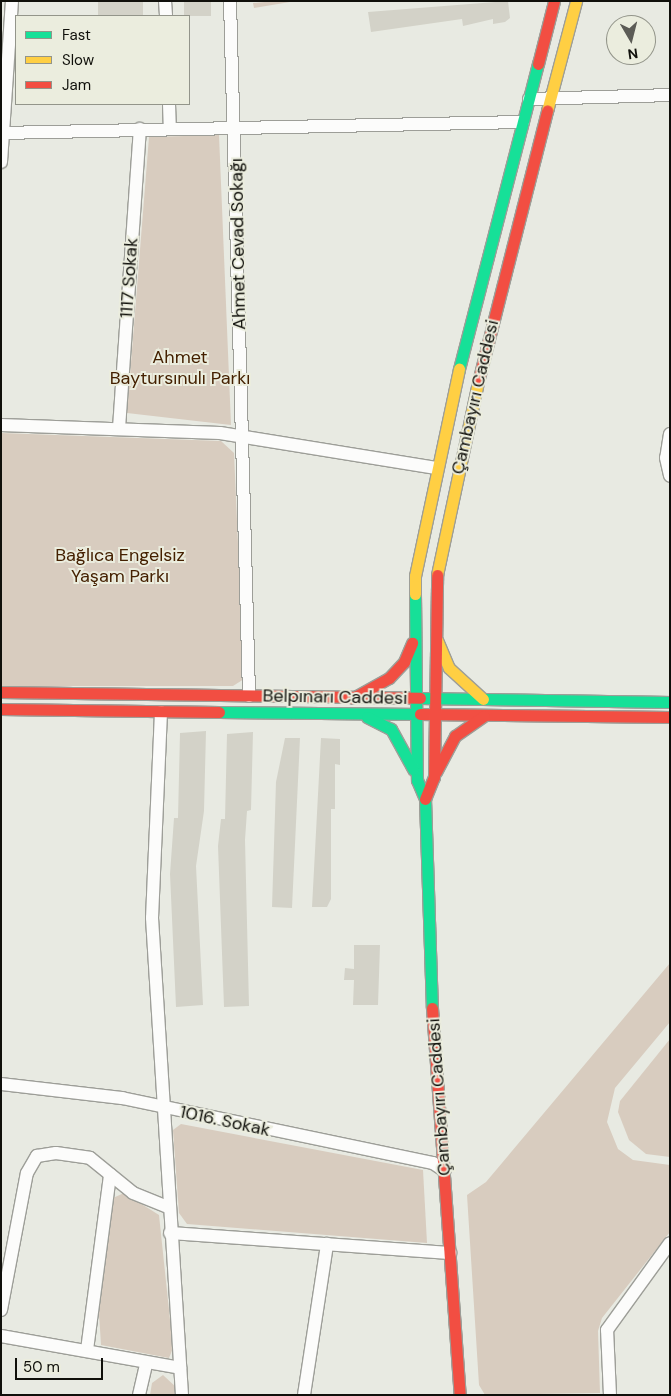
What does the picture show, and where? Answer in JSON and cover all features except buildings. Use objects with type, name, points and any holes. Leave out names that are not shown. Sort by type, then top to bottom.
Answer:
[{"type":"main road","name":"Çambayırı Caddesi","points":[[460,1395],[433,1032],[425,799],[417,780],[415,576],[436,468],[554,1]]},
{"type":"main road","name":"Çambayırı Caddesi","points":[[425,799],[434,777],[434,632],[444,530],[498,297],[552,98],[576,1]]},
{"type":"main road","points":[[434,632],[449,668],[483,700]]},
{"type":"main road","points":[[350,699],[389,678],[404,662],[415,636]]},
{"type":"main road","name":"Belpınarı Caddesi","points":[[1,692],[350,699],[415,698],[670,702]]},
{"type":"main road","name":"Belpınarı Caddesi","points":[[1,709],[670,717]]},
{"type":"main road","points":[[357,714],[391,729],[417,780]]},
{"type":"main road","points":[[434,777],[455,736],[474,720],[489,714]]},
{"type":"street","points":[[1,162],[12,1]]},
{"type":"street","points":[[166,1],[166,15]]},
{"type":"street","name":"Ahmet Cevad Sokağı","points":[[230,1],[236,126],[249,696]]},
{"type":"street","points":[[529,99],[670,95]]},
{"type":"street","points":[[169,105],[170,128]]},
{"type":"street","points":[[3,133],[236,126],[523,122]]},
{"type":"street","name":"1117 Sokak","points":[[118,428],[140,129]]},
{"type":"street","points":[[1,425],[118,428],[242,435],[436,468]]},
{"type":"street","points":[[670,434],[670,476]]},
{"type":"street","points":[[161,712],[151,877],[168,1207],[182,1395]]},
{"type":"street","name":"1016. Sokak","points":[[1,1084],[163,1108],[433,1163],[444,1171]]},
{"type":"street","points":[[1,1310],[27,1173],[37,1156],[56,1153],[90,1158],[134,1193],[168,1207]]},
{"type":"street","points":[[87,1350],[110,1175]]},
{"type":"street","points":[[170,1233],[450,1253]]},
{"type":"street","points":[[610,1395],[607,1330],[670,1243]]},
{"type":"street","points":[[304,1395],[326,1244]]},
{"type":"street","points":[[1,1336],[87,1350],[146,1365],[180,1368]]},
{"type":"street","points":[[139,1395],[146,1365]]},
{"type":"green space","points":[[275,1],[296,1],[254,8],[253,3]]},
{"type":"green space","name":"Ahmet Baytursınulı Parkı","points":[[219,135],[231,425],[127,413],[149,137]]},
{"type":"green space","name":"Bağlıca Engelsiz Yaşam Parkı","points":[[1,433],[221,441],[234,453],[244,679],[233,686],[1,686]]},
{"type":"green space","points":[[670,963],[670,1022],[615,1088],[607,1122],[618,1149],[633,1160],[670,1165],[670,1232],[602,1318],[598,1331],[600,1393],[485,1395],[479,1385],[467,1195],[486,1182]]},
{"type":"green space","points":[[670,1039],[670,1157],[646,1154],[629,1140],[618,1112],[620,1101]]},
{"type":"green space","points":[[181,1124],[423,1170],[427,1243],[187,1224],[179,1213],[173,1130]]},
{"type":"green space","points":[[124,1193],[159,1215],[173,1348],[169,1358],[101,1345],[98,1298],[113,1198]]},
{"type":"green space","points":[[163,1375],[177,1388],[177,1395],[150,1395],[152,1383]]},
{"type":"traffic: fast","points":[[459,369],[538,64]]},
{"type":"traffic: fast","points":[[415,594],[417,780],[425,799],[432,1008]]},
{"type":"traffic: fast","points":[[420,698],[670,702]]},
{"type":"traffic: fast","points":[[219,712],[420,714]]},
{"type":"traffic: fast","points":[[367,717],[391,729],[413,769]]},
{"type":"traffic: slow","points":[[547,111],[576,1]]},
{"type":"traffic: slow","points":[[415,594],[415,576],[459,369]]},
{"type":"traffic: slow","points":[[437,575],[479,378]]},
{"type":"traffic: slow","points":[[437,640],[449,668],[483,699]]},
{"type":"traffic: jam","points":[[538,64],[554,1]]},
{"type":"traffic: jam","points":[[479,378],[547,111]]},
{"type":"traffic: jam","points":[[425,799],[434,777],[437,575]]},
{"type":"traffic: jam","points":[[353,698],[389,678],[404,662],[412,643]]},
{"type":"traffic: jam","points":[[1,692],[420,698]]},
{"type":"traffic: jam","points":[[1,709],[219,712]]},
{"type":"traffic: jam","points":[[420,714],[670,717]]},
{"type":"traffic: jam","points":[[436,772],[455,736],[484,716]]},
{"type":"traffic: jam","points":[[432,1008],[460,1395]]}]
